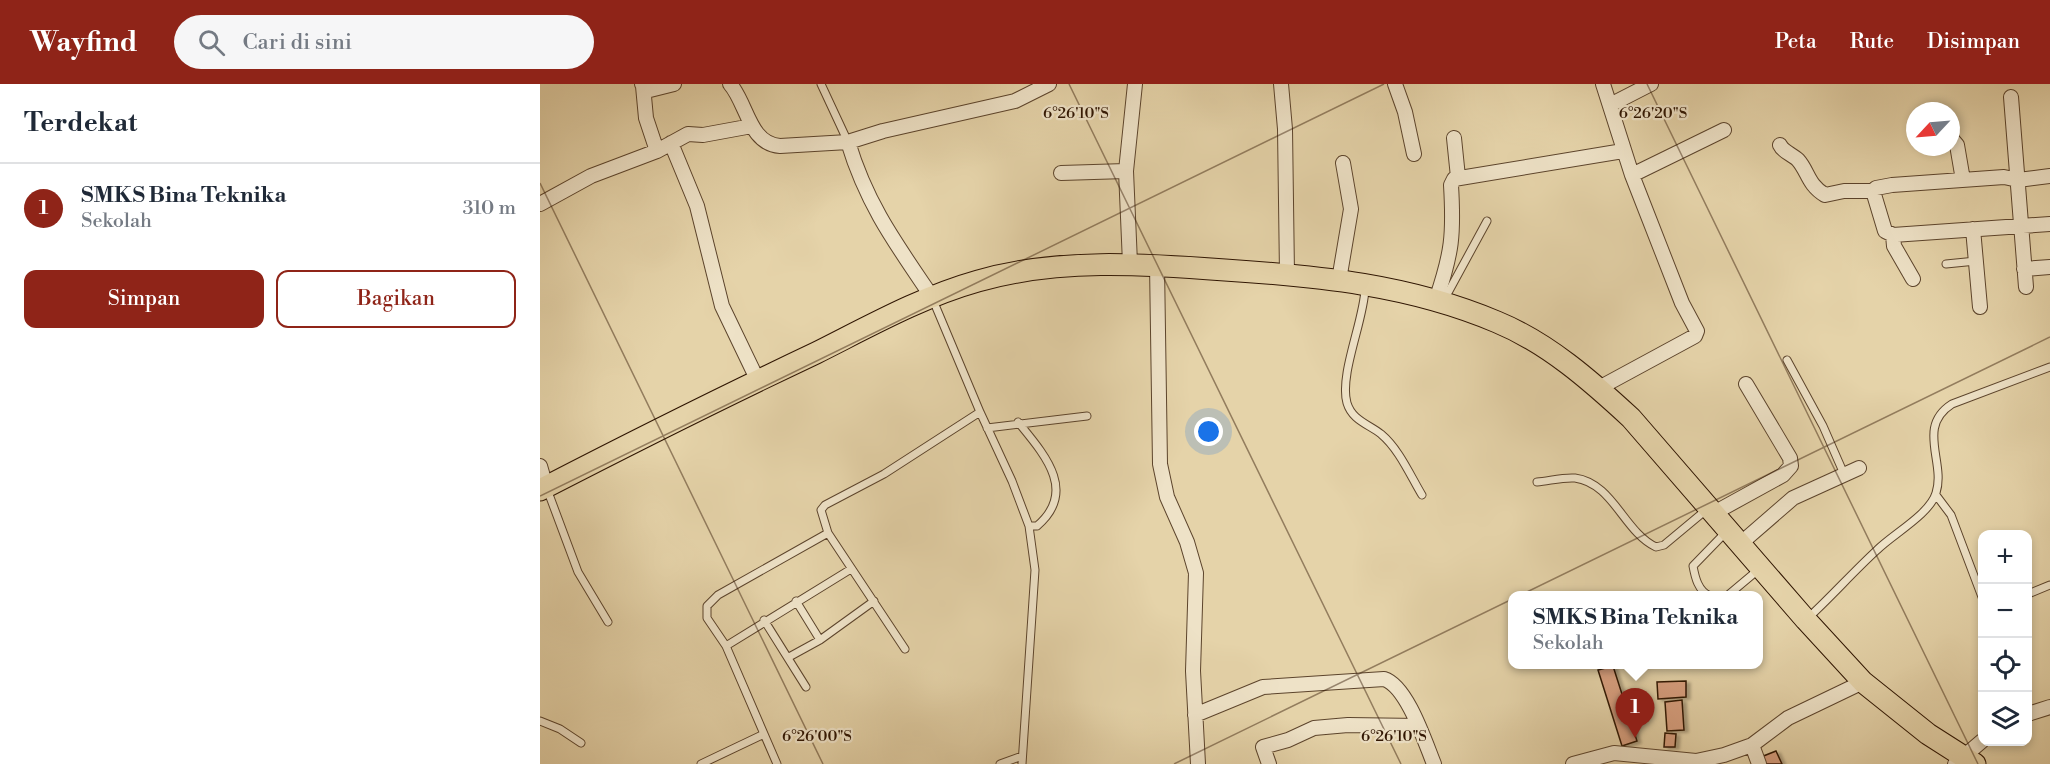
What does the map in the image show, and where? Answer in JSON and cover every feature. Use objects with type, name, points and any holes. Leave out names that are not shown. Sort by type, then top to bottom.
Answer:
[{"type":"main road","points":[[543,489],[932,297],[975,282],[1008,274],[1130,263],[1287,274],[1365,283],[1439,301],[1499,322],[1559,357],[1599,388],[1630,418],[1806,621],[1863,682],[1964,761]]},
{"type":"street","points":[[643,85],[651,91],[674,84]]},
{"type":"street","points":[[730,84],[737,92],[752,126],[759,136],[771,146],[848,142],[883,131],[1015,101],[1049,84]]},
{"type":"street","points":[[1130,263],[1125,171],[1135,84]]},
{"type":"street","points":[[1281,84],[1285,129],[1287,274]]},
{"type":"street","points":[[1395,84],[1410,129],[1414,154]]},
{"type":"street","points":[[1599,388],[1695,336],[1697,331],[1682,303],[1632,175],[1603,84]]},
{"type":"street","points":[[1610,105],[1651,84]]},
{"type":"street","points":[[643,85],[646,118],[657,151]]},
{"type":"street","points":[[2011,96],[2013,175],[2021,226],[2026,287]]},
{"type":"street","points":[[540,204],[591,176],[657,151],[688,134],[711,134],[752,126]]},
{"type":"street","points":[[1632,175],[1724,130]]},
{"type":"street","points":[[1454,138],[1458,177]]},
{"type":"street","points":[[848,142],[860,178],[880,223],[932,297]]},
{"type":"street","points":[[670,143],[698,206],[722,306],[758,381]]},
{"type":"street","points":[[1780,145],[1783,150],[1797,159],[1805,176],[1825,195],[1844,191],[1873,191],[1885,186],[2013,175],[2050,167]]},
{"type":"street","points":[[1439,301],[1450,260],[1453,228],[1451,185],[1458,177],[1623,151]]},
{"type":"street","points":[[1959,156],[1963,180]]},
{"type":"street","points":[[1339,280],[1352,209],[1343,163]]},
{"type":"street","points":[[1061,173],[1125,171]]},
{"type":"street","points":[[2013,175],[2050,176]]},
{"type":"street","points":[[1873,191],[1886,231],[1893,235],[2050,224]]},
{"type":"street","points":[[1973,229],[1980,307]]},
{"type":"street","points":[[1893,235],[1894,246],[1913,279]]},
{"type":"street","points":[[1157,265],[1160,464],[1167,497],[1186,542],[1197,582],[1193,671],[1197,764]]},
{"type":"street","points":[[2024,269],[2050,267]]},
{"type":"street","points":[[1711,510],[1784,476],[1791,466],[1790,458],[1746,384]]},
{"type":"street","points":[[540,466],[543,489]]},
{"type":"street","points":[[1734,537],[1793,498],[1858,468]]},
{"type":"street","points":[[1195,715],[1263,687],[1384,679],[1391,681],[1402,695],[1434,764]]},
{"type":"street","points":[[1573,764],[1614,753],[1704,762],[1752,745],[1788,718],[1863,682]]},
{"type":"street","points":[[2032,713],[2050,707]]},
{"type":"street","points":[[1269,764],[1263,747],[1288,740],[1314,728],[1348,725],[1418,726]]},
{"type":"street","points":[[1752,745],[1759,764]]},
{"type":"street","points":[[1964,761],[1978,746]]},
{"type":"lane","points":[[821,84],[848,142]]},
{"type":"lane","points":[[1439,301],[1487,220]]},
{"type":"lane","points":[[1946,264],[1976,261]]},
{"type":"lane","points":[[1365,283],[1365,299],[1346,390],[1347,402],[1358,419],[1382,435],[1391,445],[1422,495]]},
{"type":"lane","points":[[932,297],[1029,526],[1035,570],[1022,760],[1000,764]]},
{"type":"lane","points":[[1787,360],[1823,426],[1844,474]]},
{"type":"lane","points":[[1806,621],[1878,548],[1920,514],[1936,495],[1939,475],[1932,440],[1942,410],[1952,404],[2050,367]]},
{"type":"lane","points":[[905,650],[828,533],[821,510],[825,505],[884,474],[980,412]]},
{"type":"lane","points":[[987,428],[1018,422],[1087,416]]},
{"type":"lane","points":[[1018,422],[1041,450],[1055,478],[1057,493],[1048,515],[1036,526],[1029,526]]},
{"type":"lane","points":[[1537,482],[1574,478],[1590,483],[1603,492],[1635,534],[1656,547],[1664,545],[1711,510]]},
{"type":"lane","points":[[543,489],[578,572],[608,622]]},
{"type":"lane","points":[[1936,495],[1951,515],[1978,584]]},
{"type":"lane","points":[[777,764],[726,646],[707,618],[707,606],[718,596],[828,533]]},
{"type":"lane","points":[[1703,591],[1695,580],[1693,566],[1734,537]]},
{"type":"lane","points":[[1733,591],[1760,568]]},
{"type":"lane","points":[[726,646],[764,620],[851,569]]},
{"type":"lane","points":[[2032,592],[2050,585]]},
{"type":"lane","points":[[796,601],[820,640]]},
{"type":"lane","points":[[789,657],[820,640],[874,601]]},
{"type":"lane","points":[[764,620],[806,687]]},
{"type":"lane","points":[[540,721],[560,729],[581,743]]},
{"type":"lane","points":[[702,764],[764,734]]},
{"type":"building","points":[[1614,669],[1637,741],[1622,746],[1598,670]]},
{"type":"building","points":[[1686,681],[1686,697],[1658,699],[1657,682]]},
{"type":"building","points":[[1682,700],[1684,730],[1667,731],[1665,702]]},
{"type":"building","points":[[1665,733],[1676,734],[1675,747],[1664,747]]},
{"type":"building","points":[[1776,751],[1782,764],[1765,764],[1761,757]]},
{"type":"place","name":"SMKS Bina Teknika","points":[[1635,738]]}]
